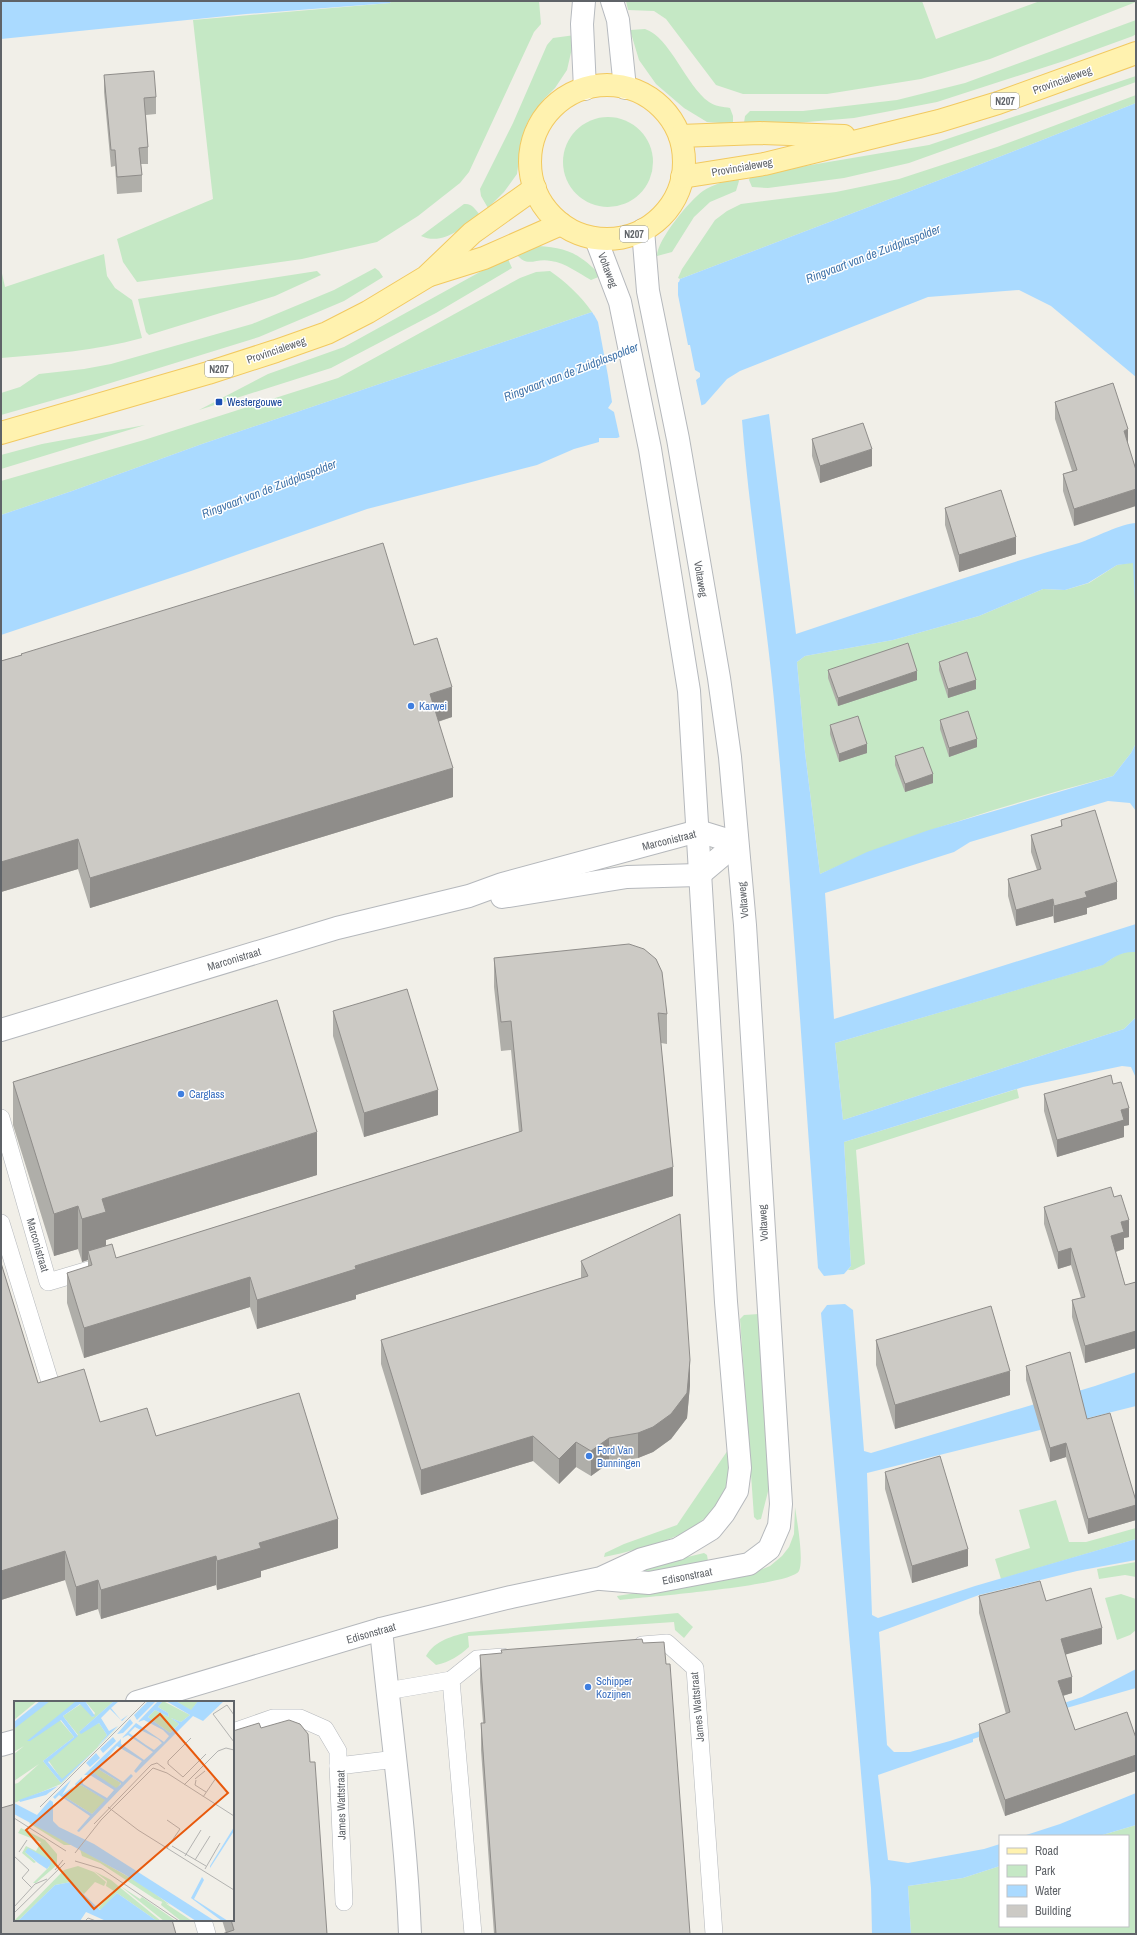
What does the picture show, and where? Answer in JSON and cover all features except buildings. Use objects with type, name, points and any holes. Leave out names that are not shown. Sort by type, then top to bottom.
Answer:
[{"type":"main road","name":"Provincialeweg","points":[[682,177],[764,164],[871,136],[899,131],[998,103],[1136,53]]},
{"type":"main road","name":"N207","points":[[612,86],[625,88],[643,94],[667,114],[680,136],[684,156],[682,177],[675,199],[669,208],[653,225],[620,238],[596,239],[583,235],[561,224],[545,208],[531,176],[531,154],[533,143],[539,127],[556,105],[570,95],[585,89],[612,86]]},
{"type":"main road","name":"Provincialeweg","points":[[680,136],[760,133],[871,136]]},
{"type":"main road","name":"Provincialeweg","points":[[1,433],[276,352],[327,333],[368,312],[426,277],[472,233],[535,188]]},
{"type":"main road","name":"Provincialeweg","points":[[426,277],[484,258],[561,224]]},
{"type":"street","points":[[584,1],[582,24],[585,89]]},
{"type":"street","points":[[612,1],[618,20],[625,88]]},
{"type":"street","name":"Voltaweg","points":[[643,230],[648,291],[678,439],[720,686],[730,757],[745,925],[781,1504],[779,1526],[769,1549],[749,1564]]},
{"type":"street","name":"Voltaweg","points":[[596,239],[620,302],[650,449],[689,692],[726,1302],[740,1468],[737,1491],[724,1514]]},
{"type":"street","name":"Marconistraat","points":[[1,1030],[337,928],[469,896],[502,884],[698,831],[737,843]]},
{"type":"street","points":[[699,875],[737,843]]},
{"type":"street","name":"Marconistraat","points":[[469,896],[505,897],[626,877],[699,875]]},
{"type":"street","name":"Edisonstraat","points":[[142,1701],[381,1629],[511,1597],[601,1578],[642,1559],[683,1546],[711,1529],[724,1514]]},
{"type":"street","name":"Edisonstraat","points":[[601,1578],[649,1583],[749,1564]]},
{"type":"street","points":[[381,1629],[396,1759],[410,1934]]},
{"type":"street","points":[[1,1745],[14,1740]]},
{"type":"lane","name":"Marconistraat","points":[[1,1118],[48,1282],[102,1266]]},
{"type":"lane","points":[[1,1223],[51,1386]]},
{"type":"lane","name":"James Wattstraat","points":[[628,1646],[667,1643],[695,1668],[714,1934]]},
{"type":"lane","points":[[387,1691],[451,1680],[477,1659],[516,1656]]},
{"type":"lane","points":[[451,1680],[472,1934]]},
{"type":"lane","points":[[234,1732],[273,1718],[300,1718],[325,1729],[338,1751],[338,1766]]},
{"type":"lane","name":"James Wattstraat","points":[[344,1902],[338,1766],[396,1759]]},
{"type":"lane","points":[[203,1921],[207,1934]]},
{"type":"green space","points":[[391,1],[539,1],[541,24],[534,32],[469,172],[460,183],[418,216],[377,242],[302,259],[137,282],[123,262],[117,239],[213,199],[193,20],[390,3]]},
{"type":"green space","points":[[626,1],[922,1],[936,39],[1040,1],[1136,2],[990,59],[921,79],[827,94],[743,94],[716,85],[666,19],[654,11],[628,10]]},
{"type":"green space","points":[[1136,20],[1136,34],[1133,36],[1067,60],[937,102],[854,118],[784,124],[744,123],[745,116],[750,111],[803,111],[897,100],[965,83]]},
{"type":"green space","points":[[645,29],[654,34],[670,51],[701,95],[711,103],[730,108],[733,116],[733,124],[707,122],[684,108],[656,84],[639,60],[630,30]]},
{"type":"green space","points":[[575,35],[567,70],[555,88],[544,99],[528,121],[522,138],[517,174],[504,192],[488,208],[481,196],[480,189],[513,123],[547,45],[553,38]]},
{"type":"green space","points":[[1136,76],[1136,82],[909,163],[844,178],[768,188],[752,187],[749,180],[751,175],[929,145]]},
{"type":"green space","points":[[1136,95],[1136,103],[963,171],[680,279],[678,278],[682,269],[715,220],[727,211],[741,204],[836,192],[899,179],[997,147]]},
{"type":"green space","points":[[608,117],[625,120],[640,130],[650,145],[653,162],[650,179],[640,194],[625,204],[608,207],[591,204],[576,194],[566,179],[563,162],[566,145],[576,130],[591,120]]},
{"type":"green space","points":[[737,177],[739,181],[736,191],[710,202],[694,217],[672,252],[657,256],[658,249],[668,231],[683,211],[697,196],[703,191],[719,183]]},
{"type":"green space","points":[[464,204],[471,205],[480,215],[460,230],[445,237],[437,239],[421,236]]},
{"type":"green space","points":[[531,246],[552,247],[570,252],[585,261],[601,276],[591,280],[556,262],[540,260],[527,262],[519,257],[515,252]]},
{"type":"green space","points":[[104,254],[107,276],[115,288],[132,300],[142,338],[89,349],[1,358],[1,269],[5,287]]},
{"type":"green space","points":[[507,257],[512,268],[436,313],[331,368],[199,410],[268,374],[344,347]]},
{"type":"green space","points":[[375,268],[383,277],[344,301],[259,337],[75,394],[1,415],[1,393],[20,387],[39,374],[84,369],[111,364],[252,324],[334,290]]},
{"type":"green space","points":[[317,271],[321,275],[275,296],[149,335],[146,332],[138,299]]},
{"type":"green space","points":[[550,271],[573,290],[592,312],[202,444],[1,515],[1,481],[144,440],[338,378],[520,278],[536,272]]},
{"type":"green space","points":[[145,425],[1,469],[1,455],[42,444]]},
{"type":"green space","points":[[1134,562],[1136,624],[1136,743],[1131,753],[1113,776],[928,831],[892,844],[820,874],[805,752],[797,662],[805,656],[893,640],[979,616],[1043,589],[1065,590],[1089,583],[1117,565]]},
{"type":"green space","points":[[1129,951],[1136,952],[1136,1017],[1124,1029],[843,1120],[835,1043],[1102,965],[1117,955]]},
{"type":"green space","points":[[1017,1089],[1019,1098],[856,1150],[865,1264],[853,1270],[848,1270],[851,1266],[844,1142]]},
{"type":"green space","points":[[759,1314],[772,1476],[761,1519],[757,1520],[754,1517],[740,1319],[744,1315]]},
{"type":"green space","points":[[730,1447],[730,1468],[728,1480],[722,1495],[714,1508],[704,1519],[693,1527],[666,1540],[604,1557],[605,1553],[624,1544],[677,1525]]},
{"type":"green space","points":[[1056,1500],[1069,1542],[1086,1542],[1136,1528],[1136,1539],[1001,1579],[995,1559],[1030,1548],[1019,1510]]},
{"type":"green space","points":[[795,1507],[801,1558],[799,1571],[790,1576],[745,1586],[716,1590],[620,1600],[618,1598],[617,1596],[747,1575],[770,1566],[782,1556],[789,1547],[794,1534]]},
{"type":"green space","points":[[704,1553],[707,1555],[708,1561],[641,1573],[642,1568]]},
{"type":"green space","points":[[1136,1562],[1136,1577],[1125,1575],[1099,1579],[1097,1569]]},
{"type":"green space","points":[[1121,1594],[1136,1599],[1136,1630],[1130,1635],[1117,1640],[1105,1598]]},
{"type":"green space","points":[[678,1613],[693,1627],[684,1638],[675,1630],[674,1622],[468,1636],[469,1647],[458,1656],[450,1660],[436,1665],[426,1656],[439,1642],[469,1632]]},
{"type":"green space","points":[[1136,1825],[1136,1934],[911,1934],[908,1886],[963,1878],[999,1866],[999,1927],[1129,1927],[1129,1835],[1102,1835]]},
{"type":"water","points":[[1,1],[391,1],[390,3],[246,14],[1,39]]},
{"type":"water","name":"Ringvaart van de Zuidplaspolder","points":[[1136,103],[1136,377],[1051,306],[1019,290],[928,297],[740,371],[727,379],[705,404],[617,438],[599,438],[599,442],[574,449],[537,465],[367,509],[191,571],[1,635],[1,515],[202,444],[592,312],[594,315],[679,282],[680,279]]},
{"type":"water","points":[[769,414],[796,634],[972,575],[1079,543],[1123,525],[1136,523],[1136,624],[1133,563],[1117,565],[1088,583],[1065,590],[1043,589],[979,616],[893,640],[805,656],[797,662],[805,752],[820,874],[867,852],[929,830],[1113,776],[1131,753],[1136,743],[1136,811],[1130,803],[1108,801],[970,842],[954,852],[825,893],[834,1019],[1136,924],[1136,952],[1126,952],[1118,955],[1103,965],[835,1043],[843,1120],[1124,1029],[1136,1017],[1136,1078],[1131,1067],[1122,1066],[1023,1087],[844,1142],[851,1266],[844,1274],[824,1276],[818,1268],[792,913],[774,700],[742,420]]},
{"type":"water","points":[[845,1304],[853,1310],[864,1451],[871,1453],[1095,1386],[1136,1372],[1136,1406],[867,1473],[872,1615],[878,1618],[975,1586],[1136,1539],[1136,1560],[1077,1571],[979,1595],[879,1632],[887,1745],[894,1752],[910,1752],[950,1741],[1082,1697],[1136,1669],[1136,1688],[1063,1709],[973,1739],[973,1742],[878,1775],[888,1860],[908,1863],[984,1849],[999,1844],[999,1866],[963,1878],[908,1886],[911,1934],[872,1934],[871,1888],[821,1313],[827,1305]]},
{"type":"water","points":[[1136,1793],[1136,1825],[1102,1835],[1026,1835],[1060,1824]]},
{"type":"pier","points":[[678,279],[678,295],[688,345],[690,345],[695,370],[700,373],[700,377],[696,380],[702,408],[620,439],[614,412],[608,408],[612,402],[608,376],[598,322],[593,313]]},
{"type":"place","name":"Westergouwe","points":[[219,402]]},
{"type":"place","name":"Karwei","points":[[411,706]]},
{"type":"place","name":"Carglass","points":[[181,1094]]},
{"type":"place","name":"Ford Van Bunningen","points":[[589,1456]]},
{"type":"place","name":"Schipper Kozijnen","points":[[588,1687]]}]
